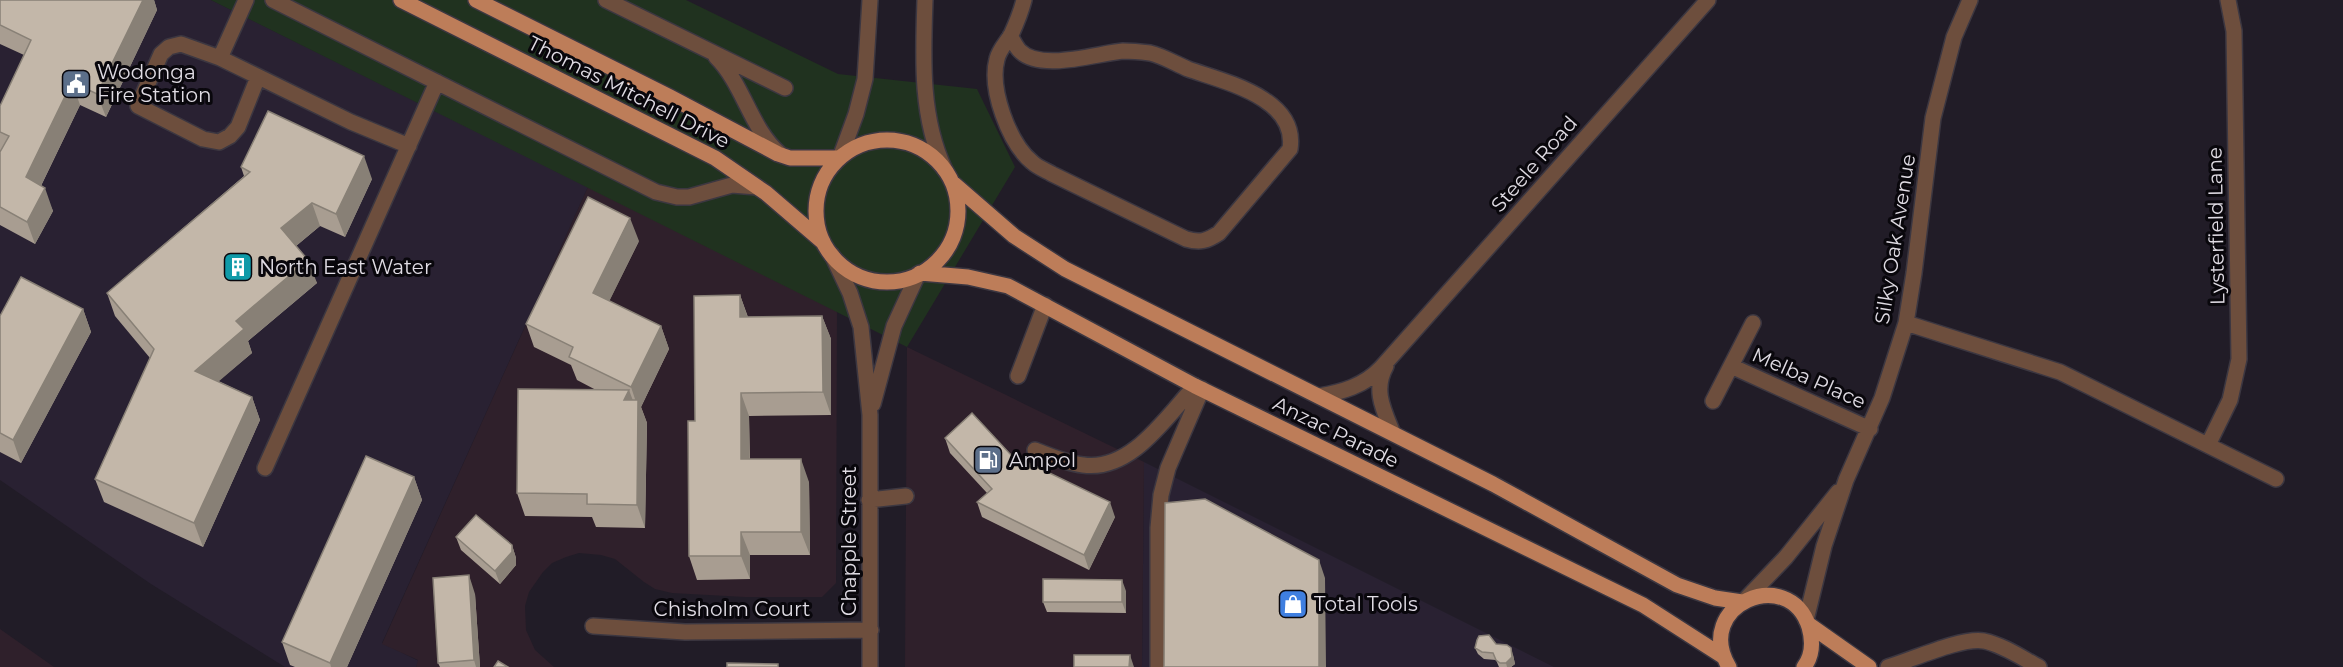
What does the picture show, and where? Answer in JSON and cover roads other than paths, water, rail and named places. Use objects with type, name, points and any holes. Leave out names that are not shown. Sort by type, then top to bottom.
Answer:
[{"type":"main road","name":"Thomas Mitchell Drive","points":[[402,0],[695,147],[737,171],[828,249]]},
{"type":"main road","name":"Thomas Mitchell Drive","points":[[476,0],[782,156],[839,157]]},
{"type":"main road","points":[[898,142],[931,154],[954,184],[959,210],[956,230],[940,258],[919,273],[897,281],[869,281],[851,272],[828,249],[818,226],[816,206],[824,177],[839,157],[871,143],[898,142]]},
{"type":"main road","name":"Anzac Parade","points":[[954,184],[1014,236],[1046,258],[1493,483],[1677,585],[1714,598],[1744,601],[1760,595],[1781,598],[1793,604],[1807,622]]},
{"type":"main road","name":"Anzac Parade","points":[[919,273],[968,276],[1023,293],[1138,357],[1643,605],[1726,663]]},
{"type":"main road","points":[[1726,663],[1720,638],[1723,626],[1729,615],[1744,601]]},
{"type":"main road","points":[[1804,667],[1811,653],[1812,640],[1807,622]]},
{"type":"main road","points":[[1807,622],[1869,667]]},
{"type":"street","points":[[220,58],[246,0]]},
{"type":"street","points":[[273,0],[656,192],[689,197],[728,185],[757,187]]},
{"type":"street","name":"Thomas Mitchell Drive","points":[[606,0],[784,88]]},
{"type":"street","points":[[839,157],[856,114],[865,79],[870,0]]},
{"type":"street","points":[[925,0],[926,105],[934,147],[945,170]]},
{"type":"street","points":[[1010,36],[1021,52],[1053,61],[1123,51],[1152,53],[1253,92],[1269,103],[1285,120],[1291,139],[1290,149],[1219,233],[1208,240],[1199,242],[1186,239],[1032,163],[1019,148],[1001,110],[995,81],[997,59],[1010,36],[1024,0]]},
{"type":"street","name":"Steele Road","points":[[1319,396],[1338,392],[1365,381],[1392,357],[1708,0]]},
{"type":"street","name":"Silky Oak Avenue","points":[[1807,622],[1824,546],[1846,480],[1870,429],[1906,323],[1933,118],[1954,37],[1970,0]]},
{"type":"street","name":"Lysterfield Lane","points":[[2208,445],[2230,400],[2239,359],[2234,31],[2228,0]]},
{"type":"street","points":[[258,77],[237,127],[230,136],[219,142],[203,139],[138,106],[160,54],[169,47],[181,44],[220,58],[351,122],[409,146]]},
{"type":"street","name":"Thomas Mitchell Drive","points":[[712,53],[734,80],[761,132],[782,156]]},
{"type":"street","points":[[265,468],[437,82]]},
{"type":"street","name":"Chapple Street","points":[[828,249],[850,293],[861,327],[870,415],[870,667]]},
{"type":"street","name":"Chapple Street","points":[[870,415],[894,326],[919,273]]},
{"type":"street","points":[[1018,376],[1045,305]]},
{"type":"street","name":"Melba Place","points":[[1713,401],[1753,323]]},
{"type":"street","points":[[1906,323],[2060,372],[2276,479]]},
{"type":"street","name":"Steele Road","points":[[1392,357],[1378,387],[1392,431]]},
{"type":"street","name":"Melba Place","points":[[1731,366],[1870,429]]},
{"type":"street","points":[[1035,450],[1075,464],[1095,466],[1110,463],[1129,453],[1142,442],[1198,387]]},
{"type":"street","points":[[1158,667],[1158,528],[1162,487],[1198,387]]},
{"type":"street","name":"Silky Oak Avenue","points":[[1744,601],[1786,557],[1846,480]]},
{"type":"street","points":[[869,500],[906,496]]},
{"type":"street","name":"Chisholm Court","points":[[593,626],[685,632],[871,630]]},
{"type":"street","points":[[1888,667],[1960,643],[1979,641],[1990,643],[2040,667]]},
{"type":"place","name":"Wodonga Fire Station","points":[[76,84]]},
{"type":"place","name":"North East Water","points":[[238,267]]},
{"type":"place","name":"Ampol","points":[[988,460]]},
{"type":"place","name":"Total Tools","points":[[1293,604]]}]
